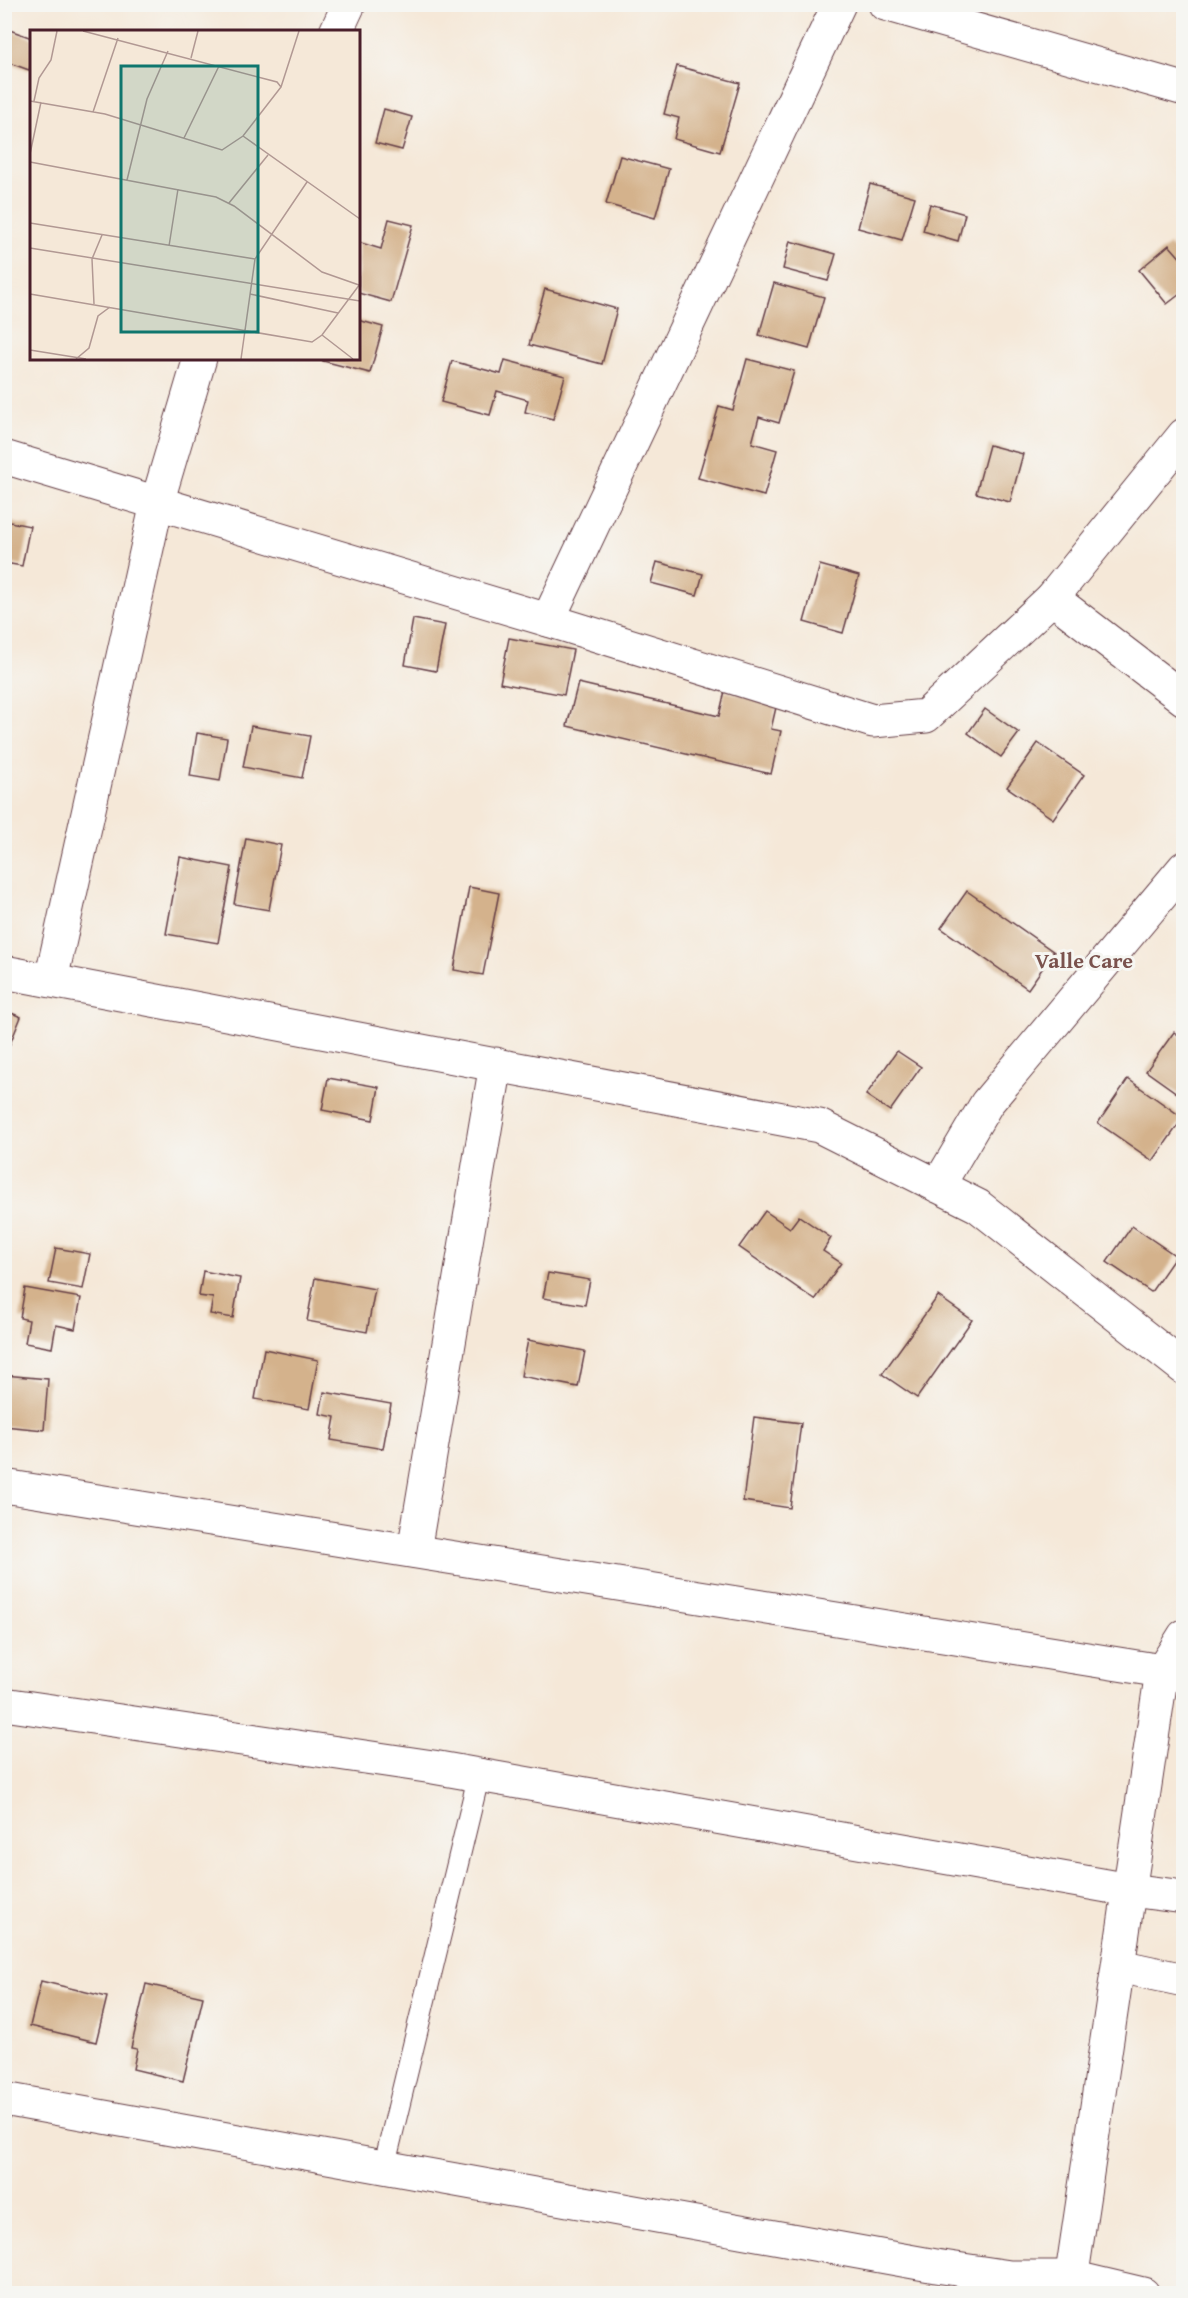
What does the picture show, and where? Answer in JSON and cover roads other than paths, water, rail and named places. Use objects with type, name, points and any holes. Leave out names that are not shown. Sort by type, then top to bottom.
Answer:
[{"type":"street","points":[[337,30],[349,4]]},
{"type":"street","points":[[548,620],[839,4]]},
{"type":"street","points":[[885,4],[1184,89]]},
{"type":"street","points":[[51,980],[157,503],[199,360]]},
{"type":"street","points":[[4,457],[548,620],[873,721],[926,716],[1052,598],[1184,435]]},
{"type":"street","points":[[1052,598],[1184,699]]},
{"type":"street","points":[[938,1186],[987,1103],[1184,867]]},
{"type":"street","points":[[4,972],[819,1126],[978,1206],[1184,1368]]},
{"type":"street","points":[[414,1551],[495,1064]]},
{"type":"street","points":[[4,1486],[1162,1671]]},
{"type":"street","points":[[1070,2285],[1162,1671],[1184,1636]]},
{"type":"street","points":[[4,1704],[479,1775],[1130,1890],[1184,1897]]},
{"type":"street","points":[[1119,1966],[1184,1980]]},
{"type":"street","points":[[4,2099],[936,2266],[1143,2294]]},
{"type":"lane","points":[[384,2167],[479,1775]]},
{"type":"district","name":"Valle Care","points":[[1084,960]]}]
